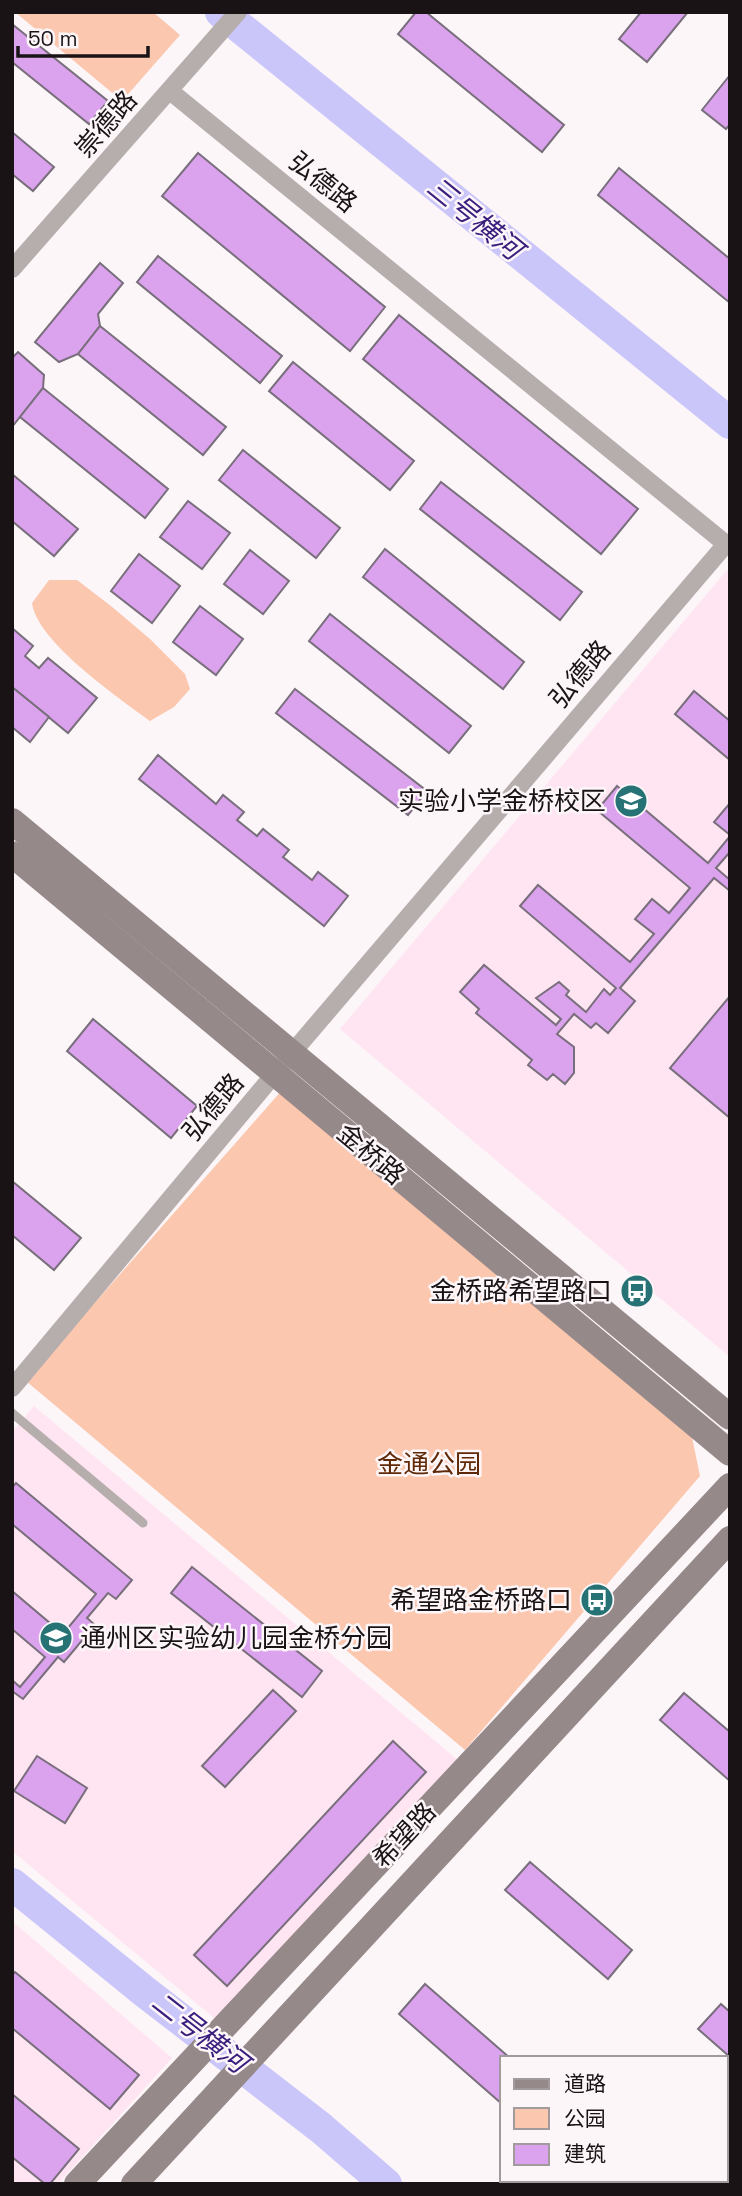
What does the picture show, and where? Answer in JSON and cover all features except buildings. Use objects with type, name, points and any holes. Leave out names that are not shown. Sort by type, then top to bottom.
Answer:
[{"type":"street","name":"崇德路","points":[[12,269],[238,12]]},
{"type":"street","name":"弘德路","points":[[12,1388],[292,1053],[728,545],[170,91]]},
{"type":"street","name":"金桥路","points":[[12,821],[730,1417]]},
{"type":"street","name":"金桥路","points":[[12,854],[730,1453]]},
{"type":"street","name":"希望路","points":[[77,2184],[730,1486]]},
{"type":"street","name":"希望路","points":[[134,2184],[730,1539]]},
{"type":"lane","points":[[12,1413],[143,1523]]},
{"type":"shaded area","name":"实验小学金桥校区","points":[[727,570],[730,573],[730,1357],[340,1029]]},
{"type":"shaded area","points":[[34,1406],[459,1761],[219,2022],[12,1851],[12,1432]]},
{"type":"shaded area","points":[[12,1921],[172,2058],[58,2184],[12,2184]]},
{"type":"green space","points":[[15,12],[153,12],[180,35],[122,101]]},
{"type":"green space","points":[[49,580],[77,580],[111,606],[185,674],[190,689],[174,707],[150,721],[100,684],[63,651],[37,618],[32,603]]},
{"type":"green space","name":"金通公园","points":[[283,1089],[690,1427],[700,1476],[465,1750],[26,1381]]},
{"type":"waterway","name":"三号横河","points":[[221,12],[730,423]]},
{"type":"waterway","name":"二号横河","points":[[12,1884],[145,1992],[321,2128],[386,2184]]},
{"type":"place","name":"实验小学金桥校区","points":[[631,801]]},
{"type":"place","name":"金桥路希望路口","points":[[637,1291]]},
{"type":"place","name":"希望路金桥路口","points":[[597,1600]]},
{"type":"place","name":"通州区实验幼儿园金桥分园","points":[[56,1638]]}]
